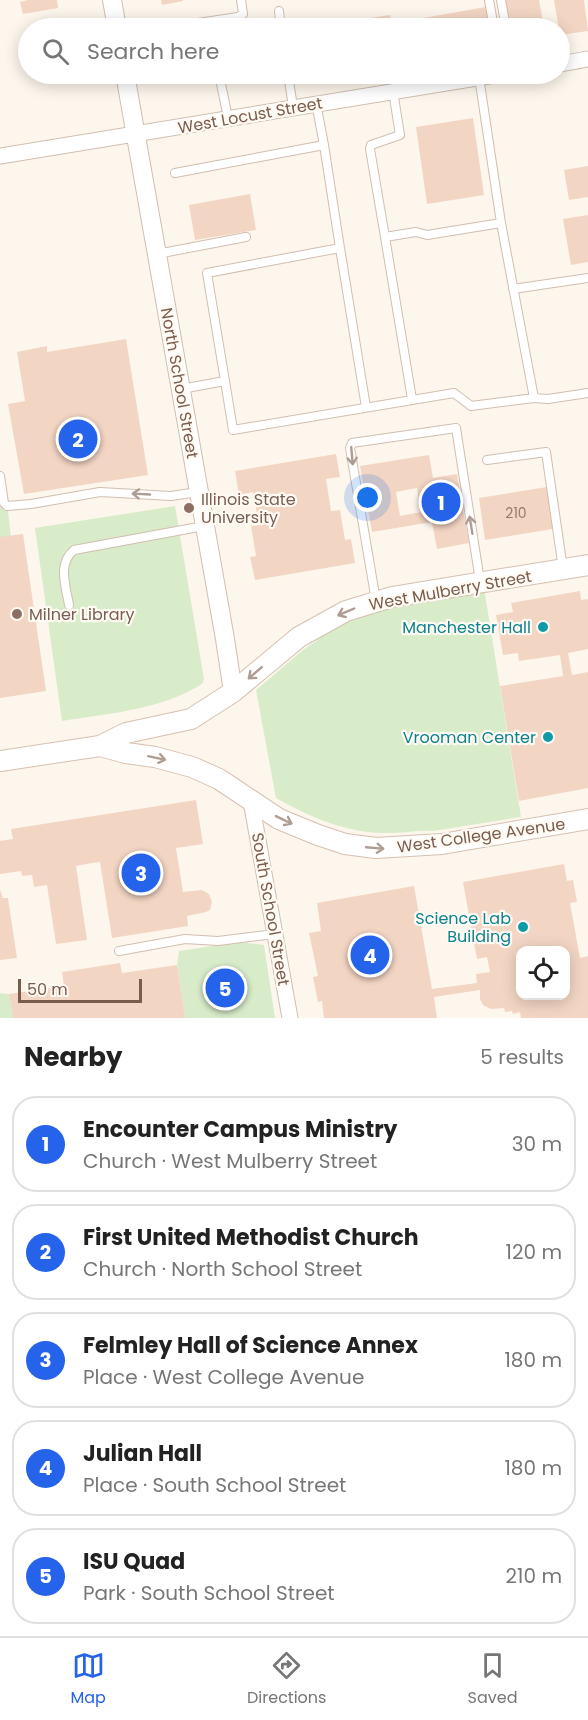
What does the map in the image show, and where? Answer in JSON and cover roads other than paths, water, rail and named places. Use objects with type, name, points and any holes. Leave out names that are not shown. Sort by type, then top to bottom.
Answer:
[{"type":"main road","name":"West Mulberry Street","points":[[100,746],[126,733],[191,719],[233,692],[299,637],[346,611],[392,597],[588,566]]},
{"type":"main road","name":"West College Avenue","points":[[0,761],[100,746],[155,757],[192,767],[219,779],[279,819],[324,838],[345,844],[376,848],[442,844],[588,819]]},
{"type":"street","points":[[112,0],[115,18]]},
{"type":"street","points":[[570,62],[588,59]]},
{"type":"street","name":"North School Street","points":[[127,84],[233,692]]},
{"type":"street","name":"West Locust Street","points":[[0,156],[436,84]]},
{"type":"street","name":"South School Street","points":[[251,801],[290,1018]]},
{"type":"lane","points":[[231,18],[243,15],[241,0]]},
{"type":"lane","points":[[489,0],[492,18]]},
{"type":"lane","points":[[501,0],[504,18]]},
{"type":"lane","points":[[279,11],[280,18]]},
{"type":"lane","points":[[221,84],[228,118]]},
{"type":"lane","points":[[290,84],[293,107]]},
{"type":"lane","points":[[480,84],[501,223],[534,398]]},
{"type":"lane","points":[[393,91],[400,135],[371,145],[370,149],[412,399]]},
{"type":"lane","points":[[316,103],[366,407]]},
{"type":"lane","points":[[175,173],[324,145]]},
{"type":"lane","points":[[385,237],[416,232],[427,235],[501,223]]},
{"type":"lane","points":[[157,254],[246,237]]},
{"type":"lane","points":[[340,248],[207,273],[233,430],[454,393],[471,406],[588,393]]},
{"type":"lane","points":[[513,289],[588,278]]},
{"type":"lane","points":[[181,389],[225,381]]},
{"type":"lane","points":[[376,602],[352,444],[456,428],[481,583]]},
{"type":"lane","points":[[488,460],[546,452],[563,570]]},
{"type":"lane","points":[[0,476],[4,503],[7,506],[100,492],[171,496],[199,492]]},
{"type":"lane","points":[[69,605],[63,564],[74,550],[205,526]]},
{"type":"lane","points":[[119,951],[185,939],[218,941],[275,934]]},
{"type":"place","name":"First United Methodist Church","points":[[78,439]]},
{"type":"place","name":"Encounter Campus Ministry","points":[[441,502]]},
{"type":"place","name":"Illinois State University","points":[[189,508]]},
{"type":"place","name":"Milner Library","points":[[17,614]]},
{"type":"place","name":"Manchester Hall","points":[[543,627]]},
{"type":"place","name":"Vrooman Center","points":[[548,737]]},
{"type":"place","name":"Felmley Hall of Science Annex","points":[[141,873]]},
{"type":"place","name":"Science Lab Building","points":[[523,927]]},
{"type":"place","name":"Julian Hall","points":[[370,955]]},
{"type":"place","name":"ISU Quad","points":[[225,988]]}]
